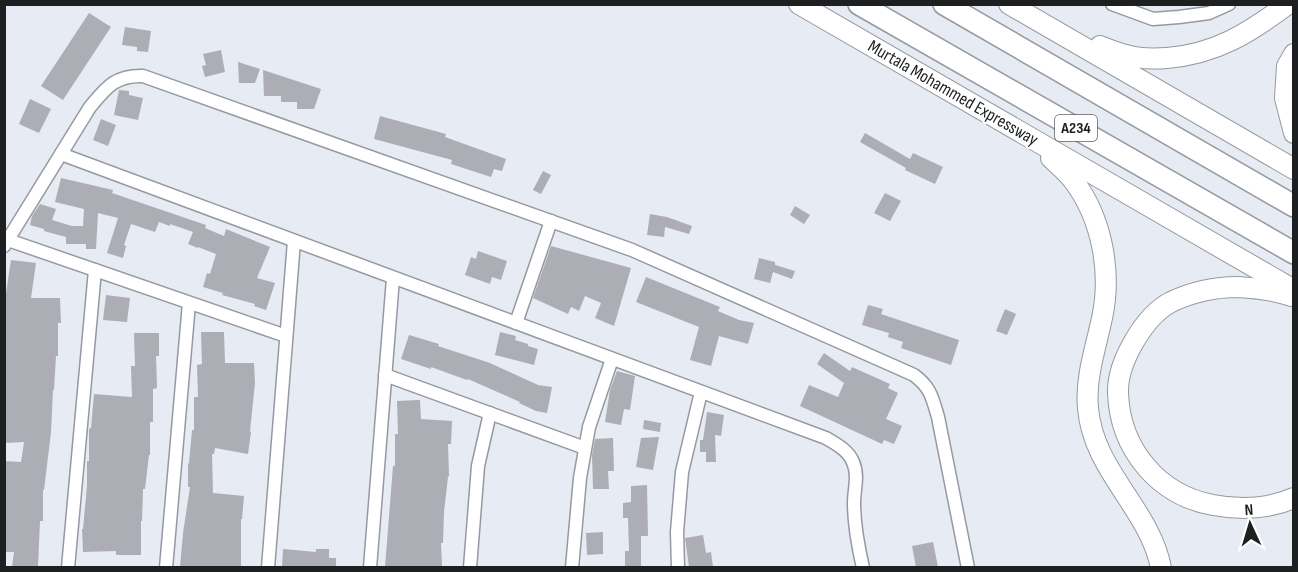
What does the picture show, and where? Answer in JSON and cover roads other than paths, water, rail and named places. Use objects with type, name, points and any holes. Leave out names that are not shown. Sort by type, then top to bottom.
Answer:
[{"type":"highway","name":"Murtala Mohammed Expressway","points":[[799,4],[1293,290]]},
{"type":"highway","name":"Murtala Mohammed Expressway","points":[[859,4],[1293,253]]},
{"type":"highway","name":"A234","points":[[944,4],[1293,206]]},
{"type":"highway","points":[[1009,4],[1293,169]]},
{"type":"highway","points":[[1034,19],[1126,56],[1150,59],[1199,53],[1221,46],[1258,27],[1288,4]]},
{"type":"highway","points":[[1293,54],[1287,66],[1285,98],[1293,133]]},
{"type":"highway","points":[[1008,125],[1046,153],[1072,180],[1087,201],[1098,227],[1106,283],[1103,315],[1089,376],[1088,407],[1093,436],[1105,464],[1149,532],[1161,567]]},
{"type":"highway","points":[[1293,297],[1253,288],[1222,287],[1195,293],[1170,303],[1151,319],[1134,340],[1123,364],[1118,391],[1122,419],[1133,448],[1148,471],[1171,490],[1197,502],[1229,508],[1258,507],[1293,498]]},
{"type":"street","points":[[1112,4],[1153,19],[1209,13],[1229,4]]},
{"type":"street","points":[[286,336],[95,270],[6,243],[90,107],[107,87],[119,79],[132,75],[143,76],[551,221],[632,250],[914,375],[925,383],[932,396],[938,417],[968,567]]},
{"type":"street","points":[[61,154],[825,438],[843,448],[853,461],[856,480],[855,535],[862,567]]},
{"type":"street","points":[[516,323],[551,221]]},
{"type":"street","points":[[268,567],[294,241]]},
{"type":"street","points":[[68,567],[95,270]]},
{"type":"street","points":[[370,567],[393,278]]},
{"type":"street","points":[[166,567],[189,303]]},
{"type":"street","points":[[572,567],[580,478],[589,427],[612,359]]},
{"type":"street","points":[[385,375],[585,448]]},
{"type":"street","points":[[678,567],[677,532],[682,472],[701,392]]},
{"type":"street","points":[[470,567],[478,466],[490,413]]}]
